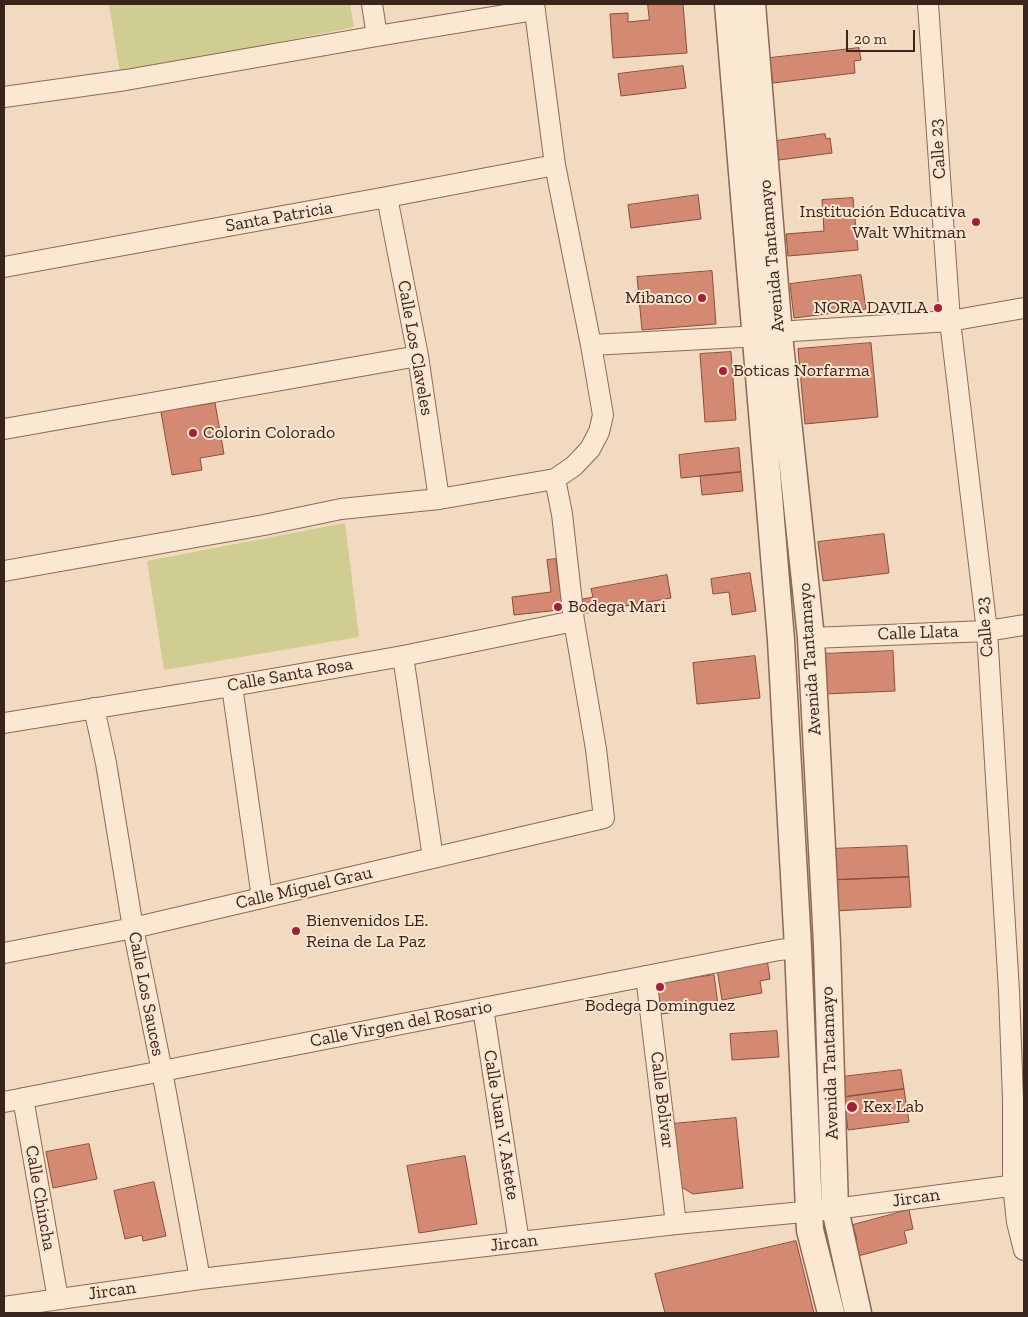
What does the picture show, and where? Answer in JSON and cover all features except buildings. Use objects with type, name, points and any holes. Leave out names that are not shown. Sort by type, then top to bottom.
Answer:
[{"type":"street","points":[[372,4],[377,36]]},
{"type":"street","name":"Avenida Tantamayo","points":[[728,4],[767,335],[811,638],[827,944],[835,1209],[858,1313]]},
{"type":"street","name":"Avenida Tantamayo","points":[[752,4],[810,1230],[831,1313]]},
{"type":"street","name":"Calle 23","points":[[928,4],[950,320],[987,631],[1017,991],[1013,1100],[1019,1184],[1017,1222],[1024,1250]]},
{"type":"street","points":[[4,97],[126,80],[534,7],[555,165],[603,415],[599,432],[590,450],[574,466],[555,479],[439,499],[341,509],[255,527],[4,571]]},
{"type":"street","name":"Santa Patricia","points":[[4,267],[387,198],[555,165]]},
{"type":"street","name":"Calle Los Claveles","points":[[387,198],[418,356],[439,499]]},
{"type":"street","points":[[591,345],[767,335],[793,331],[950,320],[1024,308]]},
{"type":"street","points":[[4,428],[418,356]]},
{"type":"street","points":[[555,479],[562,514],[574,621]]},
{"type":"street","name":"Calle Santa Rosa","points":[[4,723],[403,656],[574,621]]},
{"type":"street","name":"Calle Miguel Grau","points":[[4,953],[133,928],[604,818],[596,748],[574,621]]},
{"type":"street","name":"Calle Llata","points":[[811,638],[987,631],[1024,625]]},
{"type":"street","points":[[403,656],[434,858]]},
{"type":"street","points":[[232,686],[262,898]]},
{"type":"street","name":"Calle Los Sauces","points":[[94,708],[106,763],[133,928],[162,1071],[200,1279]]},
{"type":"street","name":"Calle Virgen del Rosario","points":[[4,1102],[779,950],[798,948]]},
{"type":"street","name":"Calle Bolivar","points":[[646,976],[676,1224]]},
{"type":"street","name":"Calle Juan V. Astete","points":[[483,1008],[519,1242]]},
{"type":"street","name":"Calle Chincha","points":[[23,1098],[58,1299]]},
{"type":"street","name":"Jircan","points":[[4,1306],[200,1279],[676,1224],[835,1209],[1019,1184]]},
{"type":"shaded area","points":[[109,4],[350,4],[354,27],[120,74]]},
{"type":"shaded area","points":[[345,523],[359,637],[164,670],[147,561]]},
{"type":"place","name":"Institución Educativa Walt Whitman","points":[[976,222]]},
{"type":"place","name":"Mibanco","points":[[702,298]]},
{"type":"place","name":"NORA DAVILA","points":[[938,308]]},
{"type":"place","name":"Boticas Norfarma","points":[[723,371]]},
{"type":"place","name":"Colorin Colorado","points":[[193,433]]},
{"type":"place","name":"Bodega Mari","points":[[558,607]]},
{"type":"place","name":"Bienvenidos LE. Reina de La Paz","points":[[296,931]]},
{"type":"place","name":"Bodega Dominguez","points":[[660,987]]},
{"type":"place","name":"Kex Lab","points":[[852,1107]]}]
